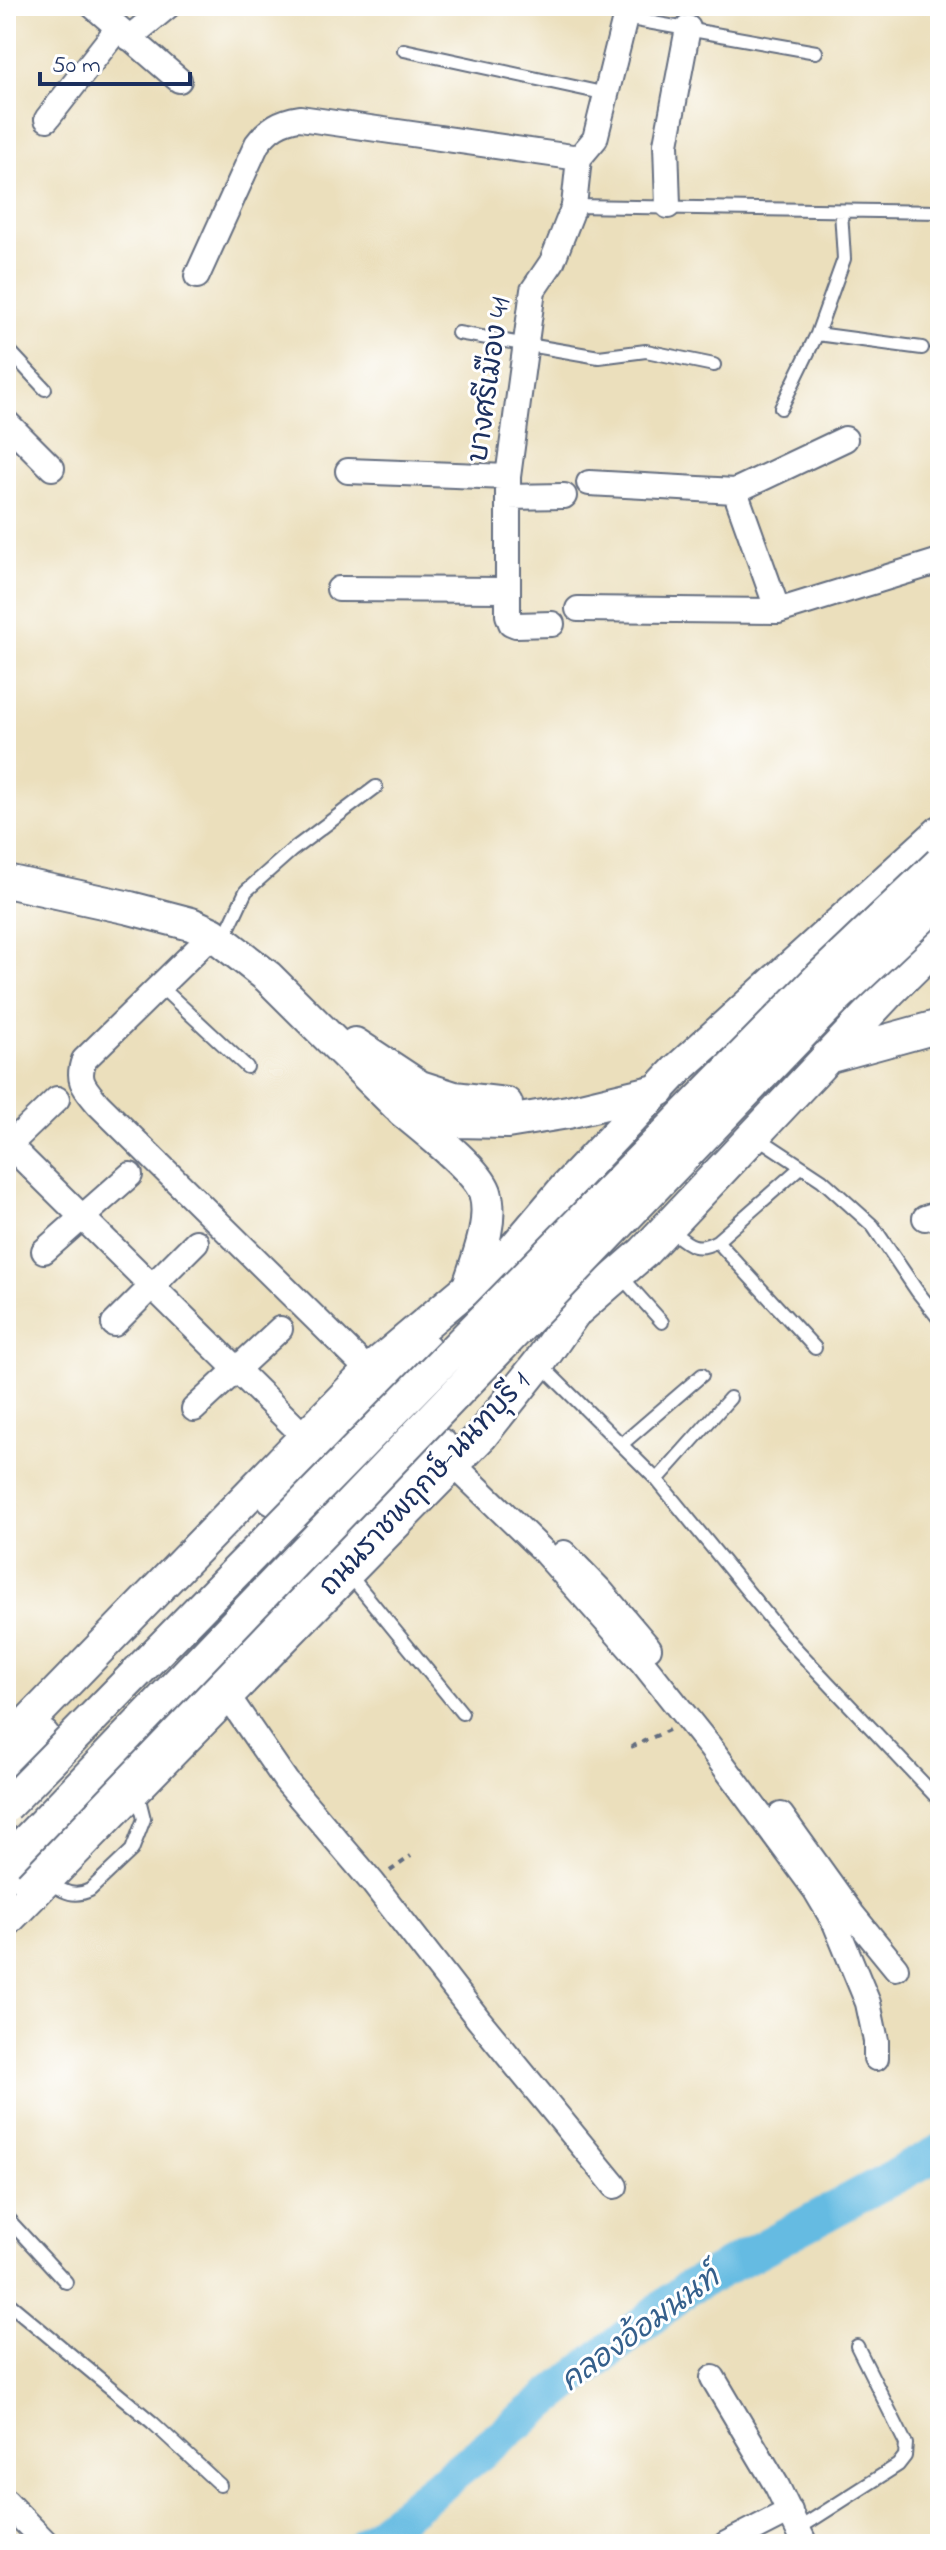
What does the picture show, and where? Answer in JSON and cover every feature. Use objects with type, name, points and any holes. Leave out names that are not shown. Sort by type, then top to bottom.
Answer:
[{"type":"street","points":[[93,6],[179,80]]},
{"type":"street","points":[[47,119],[124,33],[168,6]]},
{"type":"street","name":"บางศรีเมือง 41","points":[[552,624],[516,625],[511,623],[508,615],[508,487],[525,345],[533,290],[552,262],[574,206],[579,158],[595,139],[627,12]]},
{"type":"street","points":[[668,206],[666,144],[688,28]]},
{"type":"street","points":[[197,276],[257,144],[268,130],[285,121],[300,118],[579,158]]},
{"type":"street","points":[[6,422],[52,468]]},
{"type":"street","points":[[589,483],[735,491],[845,439]]},
{"type":"street","points":[[348,471],[508,487],[564,496]]},
{"type":"street","points":[[735,491],[778,611]]},
{"type":"street","points":[[578,609],[778,611],[940,561]]},
{"type":"street","points":[[339,589],[506,590]]},
{"type":"street","points":[[6,1774],[266,1506],[432,1343],[583,1169],[819,940],[940,832]]},
{"type":"street","points":[[6,1806],[796,1001],[940,863]]},
{"type":"street","points":[[6,881],[191,924],[218,937],[268,977],[398,1106],[475,1175],[485,1193],[487,1220],[468,1289]]},
{"type":"street","name":"ถนนราชพฤกษ์-นนทบุรี 1","points":[[6,1862],[837,997],[940,900]]},
{"type":"street","points":[[218,937],[160,986],[84,1060],[79,1072],[83,1086],[369,1371]]},
{"type":"street","points":[[819,940],[820,968],[829,986],[851,1001],[877,1005]]},
{"type":"street","name":"ถนนราชพฤกษ์-นนทบุรี 1","points":[[6,1921],[227,1695],[336,1566],[481,1436],[574,1313],[619,1274],[662,1226],[940,942]]},
{"type":"street","points":[[305,1012],[420,1087],[454,1098],[504,1104],[677,1081]]},
{"type":"street","points":[[398,1106],[455,1121],[507,1122],[568,1112],[677,1081],[940,1025]]},
{"type":"street","points":[[662,1226],[688,1169],[702,1126],[677,1081]]},
{"type":"street","points":[[57,1099],[8,1147],[304,1436]]},
{"type":"street","points":[[568,1112],[583,1130],[583,1169]]},
{"type":"street","points":[[583,1169],[609,1164],[638,1167],[657,1181],[662,1226]]},
{"type":"street","points":[[44,1251],[130,1175]]},
{"type":"street","points":[[114,1324],[196,1242]]},
{"type":"street","points":[[6,1745],[369,1371],[512,1251]]},
{"type":"street","points":[[6,1889],[336,1566],[574,1313]]},
{"type":"street","points":[[194,1409],[280,1329]]},
{"type":"street","points":[[459,1458],[643,1663],[816,1891],[835,1923],[868,2003],[876,2041],[876,2058]]},
{"type":"street","points":[[459,1458],[600,1590],[711,1721],[852,1914],[896,1968]]},
{"type":"street","points":[[227,1695],[286,1781],[373,1883],[479,2020],[615,2186]]},
{"type":"street","points":[[713,2378],[797,2528],[726,2544]]},
{"type":"street","points":[[6,2502],[47,2544]]},
{"type":"lane","points":[[627,12],[688,28],[816,52]]},
{"type":"lane","points":[[404,50],[607,94]]},
{"type":"lane","points":[[574,206],[940,212]]},
{"type":"lane","points":[[781,408],[817,334],[844,259],[841,211]]},
{"type":"lane","points":[[458,333],[599,357],[646,351],[714,365]]},
{"type":"lane","points":[[817,334],[922,348]]},
{"type":"lane","points":[[6,347],[45,389]]},
{"type":"lane","points":[[218,937],[246,891],[291,851],[376,787]]},
{"type":"lane","points":[[160,986],[247,1067]]},
{"type":"lane","points":[[754,1135],[822,1180],[873,1226],[940,1320]]},
{"type":"lane","points":[[662,1226],[692,1246],[706,1247],[717,1241],[801,1167]]},
{"type":"lane","points":[[717,1241],[815,1348]]},
{"type":"lane","points":[[619,1274],[662,1322]]},
{"type":"lane","points":[[539,1363],[657,1480],[785,1637],[940,1801]]},
{"type":"lane","points":[[622,1444],[702,1375]]},
{"type":"lane","points":[[657,1480],[730,1398]]},
{"type":"lane","points":[[336,1566],[462,1713]]},
{"type":"lane","points":[[6,2217],[66,2282]]},
{"type":"lane","points":[[6,2301],[153,2423],[220,2485]]},
{"type":"lane","points":[[797,2528],[898,2465],[905,2456],[906,2444],[857,2346]]},
{"type":"path","points":[[631,1747],[690,1721]]},
{"type":"waterway","name":"คลองอ้อมนนท์","points":[[365,2544],[688,2288],[940,2152]]}]
